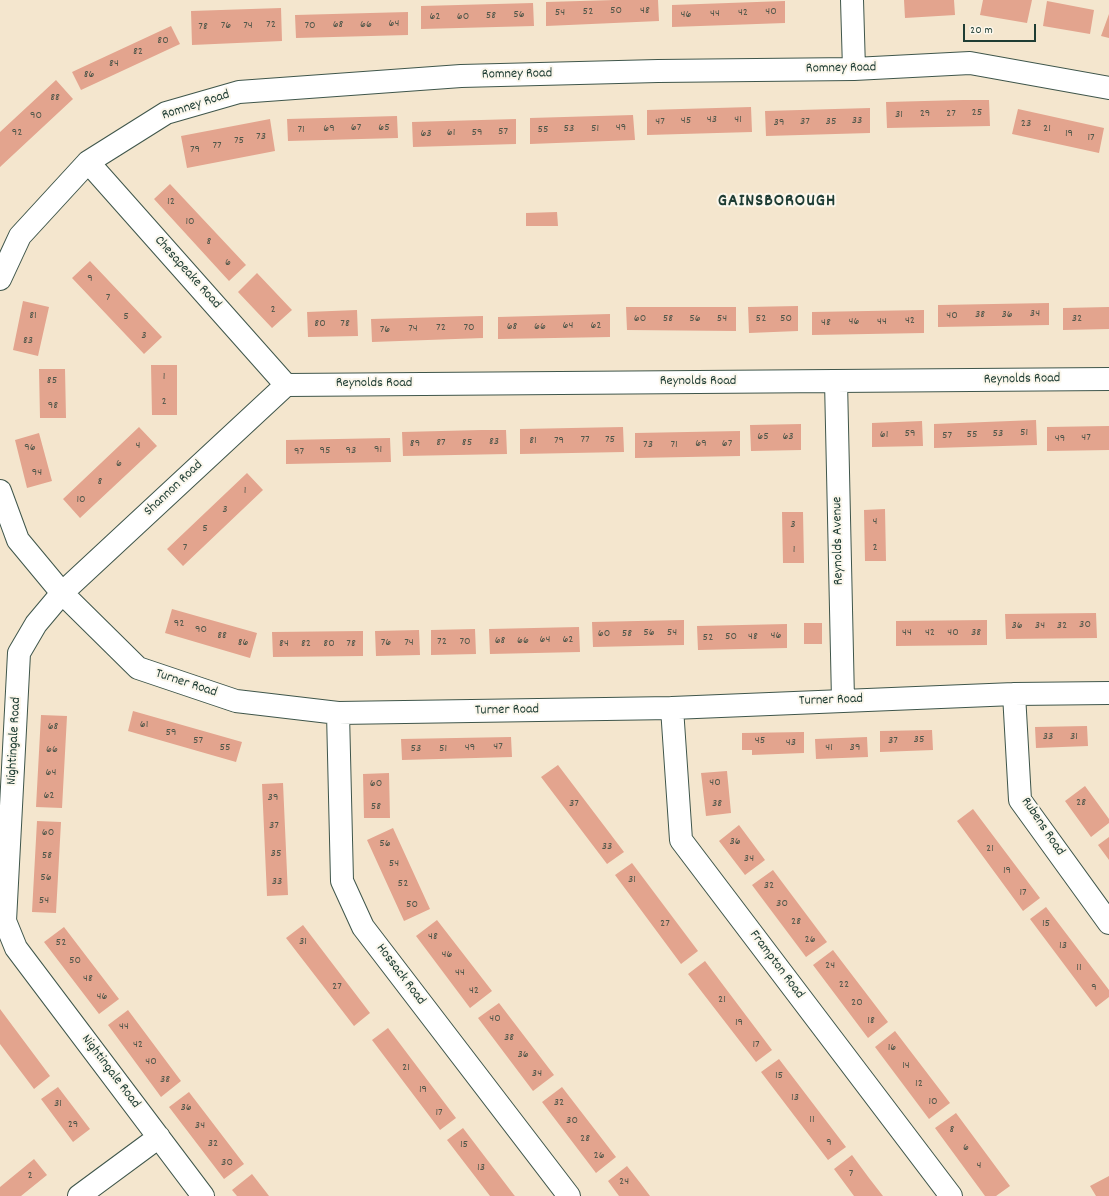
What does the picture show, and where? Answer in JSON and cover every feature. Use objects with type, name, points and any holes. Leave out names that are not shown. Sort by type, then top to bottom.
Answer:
[{"type":"street","points":[[852,0],[854,69]]},
{"type":"street","name":"Romney Road","points":[[0,279],[20,236],[88,162],[166,113],[239,92],[460,76],[658,71],[854,69],[970,63],[1109,88]]},
{"type":"street","name":"Chesapeake Road","points":[[88,162],[286,384]]},
{"type":"street","name":"Reynolds Road","points":[[286,384],[1109,379]]},
{"type":"street","name":"Reynolds Avenue","points":[[836,381],[843,700]]},
{"type":"street","name":"Shannon Road","points":[[62,593],[286,384]]},
{"type":"street","name":"Turner Road","points":[[0,491],[18,540],[62,593],[138,668],[236,701],[338,713],[672,708],[1014,694],[1109,693]]},
{"type":"street","name":"Nightingale Road","points":[[62,593],[36,624],[20,653],[6,768],[5,921],[8,945],[159,1137],[203,1196]]},
{"type":"street","name":"Rubens Road","points":[[1014,694],[1020,800],[1109,923]]},
{"type":"street","name":"Frampton Road","points":[[672,708],[681,840],[951,1196]]},
{"type":"street","name":"Hossack Road","points":[[338,713],[342,881],[363,927],[569,1196]]},
{"type":"street","points":[[79,1196],[159,1137]]},
{"type":"building","points":[[658,0],[659,21],[546,26],[546,2]]},
{"type":"building","points":[[904,0],[954,0],[955,15],[905,18]]},
{"type":"building","points":[[983,0],[1032,0],[1027,23],[980,15]]},
{"type":"building","points":[[785,1],[785,23],[672,27],[672,5]]},
{"type":"building","points":[[1047,1],[1094,10],[1090,34],[1043,26]]},
{"type":"building","points":[[533,3],[534,26],[421,29],[421,6]]},
{"type":"building","points":[[281,8],[282,41],[192,45],[191,11]]},
{"type":"building","points":[[408,12],[408,35],[296,38],[295,15]]},
{"type":"building","points":[[1109,14],[1109,38],[1101,36]]},
{"type":"building","points":[[171,26],[180,44],[81,90],[72,72]]},
{"type":"building","points":[[56,80],[73,99],[0,167],[0,132]]},
{"type":"building","points":[[989,100],[990,126],[887,128],[886,102]]},
{"type":"building","points":[[751,107],[752,132],[647,135],[647,110]]},
{"type":"building","points":[[870,108],[870,133],[766,136],[765,111]]},
{"type":"building","points":[[1018,109],[1104,128],[1099,153],[1012,134]]},
{"type":"building","points":[[633,115],[635,140],[530,144],[530,118]]},
{"type":"building","points":[[397,116],[398,138],[288,141],[287,119]]},
{"type":"building","points":[[270,119],[275,151],[187,168],[181,136]]},
{"type":"building","points":[[516,119],[516,144],[413,147],[412,122]]},
{"type":"building","points":[[170,184],[246,265],[229,281],[154,199]]},
{"type":"building","points":[[557,212],[558,226],[526,226],[526,213]]},
{"type":"building","points":[[90,261],[162,337],[144,354],[72,278]]},
{"type":"building","points":[[257,273],[292,310],[272,328],[238,292]]},
{"type":"building","points":[[23,301],[49,307],[38,356],[13,350]]},
{"type":"building","points":[[1049,303],[1049,325],[938,327],[938,305]]},
{"type":"building","points":[[798,306],[798,331],[749,333],[748,307]]},
{"type":"building","points":[[626,307],[736,307],[736,331],[627,330]]},
{"type":"building","points":[[1109,307],[1109,329],[1063,330],[1063,308]]},
{"type":"building","points":[[357,310],[358,336],[308,337],[307,312]]},
{"type":"building","points":[[924,310],[924,333],[812,335],[812,312]]},
{"type":"building","points":[[610,314],[610,337],[498,339],[498,317]]},
{"type":"building","points":[[483,316],[483,338],[372,342],[371,319]]},
{"type":"building","points":[[151,365],[177,365],[177,415],[152,415]]},
{"type":"building","points":[[39,369],[65,369],[66,418],[40,418]]},
{"type":"building","points":[[1036,420],[1037,445],[934,448],[934,424]]},
{"type":"building","points":[[922,421],[923,446],[872,447],[872,423]]},
{"type":"building","points":[[801,424],[801,450],[751,451],[750,425]]},
{"type":"building","points":[[1109,426],[1109,450],[1047,451],[1047,427]]},
{"type":"building","points":[[139,427],[157,446],[80,518],[63,499]]},
{"type":"building","points":[[623,427],[624,452],[520,454],[520,429]]},
{"type":"building","points":[[506,430],[507,454],[403,456],[402,432]]},
{"type":"building","points":[[740,431],[740,456],[635,458],[635,433]]},
{"type":"building","points":[[39,433],[52,481],[27,488],[15,440]]},
{"type":"building","points":[[390,438],[391,462],[286,464],[286,440]]},
{"type":"building","points":[[247,473],[263,490],[183,566],[167,549]]},
{"type":"building","points":[[885,509],[886,561],[865,561],[864,510]]},
{"type":"building","points":[[782,512],[803,512],[804,563],[783,563]]},
{"type":"building","points":[[172,609],[257,633],[250,658],[165,633]]},
{"type":"building","points":[[1096,613],[1097,638],[1006,639],[1005,614]]},
{"type":"building","points":[[684,620],[684,645],[593,647],[592,622]]},
{"type":"building","points":[[987,620],[987,645],[896,646],[896,621]]},
{"type":"building","points":[[804,623],[822,623],[822,644],[804,644]]},
{"type":"building","points":[[787,624],[787,648],[698,650],[697,626]]},
{"type":"building","points":[[579,627],[580,652],[490,654],[489,629]]},
{"type":"building","points":[[475,629],[476,654],[431,655],[431,630]]},
{"type":"building","points":[[419,630],[420,655],[376,656],[375,631]]},
{"type":"building","points":[[363,631],[363,656],[273,657],[272,632]]},
{"type":"building","points":[[133,711],[242,742],[236,762],[128,731]]},
{"type":"building","points":[[41,715],[67,716],[62,808],[36,807]]},
{"type":"building","points":[[1087,726],[1088,746],[1036,748],[1035,727]]},
{"type":"building","points":[[932,730],[933,750],[880,752],[880,731]]},
{"type":"building","points":[[804,732],[804,753],[752,755],[752,750],[742,750],[742,733]]},
{"type":"building","points":[[511,737],[512,757],[402,760],[401,739]]},
{"type":"building","points":[[867,737],[868,757],[816,759],[815,739]]},
{"type":"building","points":[[558,765],[624,852],[607,864],[541,777]]},
{"type":"building","points":[[727,771],[731,813],[706,816],[701,773]]},
{"type":"building","points":[[389,773],[390,818],[364,818],[363,774]]},
{"type":"building","points":[[283,783],[288,895],[267,896],[262,784]]},
{"type":"building","points":[[1085,786],[1109,819],[1109,823],[1091,837],[1065,801]]},
{"type":"building","points":[[973,809],[1040,898],[1023,911],[957,821]]},
{"type":"building","points":[[37,821],[61,822],[56,913],[32,912]]},
{"type":"building","points":[[739,825],[765,860],[745,875],[719,841]]},
{"type":"building","points":[[393,828],[430,909],[404,921],[367,840]]},
{"type":"building","points":[[1109,837],[1109,860],[1098,845]]},
{"type":"building","points":[[632,863],[698,951],[681,964],[615,875]]},
{"type":"building","points":[[773,870],[827,942],[806,957],[752,885]]},
{"type":"building","points":[[1046,907],[1109,990],[1109,997],[1096,1007],[1030,919]]},
{"type":"building","points":[[437,920],[492,991],[470,1008],[416,936]]},
{"type":"building","points":[[303,925],[370,1013],[354,1026],[286,938]]},
{"type":"building","points":[[64,927],[119,999],[99,1014],[44,942]]},
{"type":"building","points":[[833,950],[888,1022],[868,1038],[813,965]]},
{"type":"building","points":[[705,961],[772,1050],[756,1062],[688,974]]},
{"type":"building","points":[[499,1003],[554,1075],[533,1091],[478,1018]]},
{"type":"building","points":[[0,1009],[50,1076],[34,1089],[0,1044]]},
{"type":"building","points":[[128,1010],[181,1081],[161,1097],[108,1025]]},
{"type":"building","points":[[388,1028],[456,1118],[440,1130],[372,1040]]},
{"type":"building","points":[[895,1031],[950,1103],[929,1119],[875,1047]]},
{"type":"building","points":[[779,1059],[846,1147],[828,1160],[761,1072]]},
{"type":"building","points":[[58,1087],[90,1129],[73,1142],[41,1099]]},
{"type":"building","points":[[562,1087],[616,1157],[596,1173],[542,1102]]},
{"type":"building","points":[[189,1092],[244,1164],[224,1179],[169,1107]]},
{"type":"building","points":[[956,1113],[1010,1186],[996,1196],[985,1196],[935,1128]]},
{"type":"building","points":[[463,1128],[515,1196],[490,1196],[447,1140]]},
{"type":"building","points":[[852,1155],[883,1196],[854,1196],[834,1169]]},
{"type":"building","points":[[34,1159],[47,1175],[21,1196],[0,1196],[0,1187]]},
{"type":"building","points":[[627,1166],[650,1196],[619,1196],[608,1181]]},
{"type":"building","points":[[252,1174],[269,1196],[237,1196],[232,1190]]},
{"type":"building","points":[[1109,1176],[1109,1196],[1096,1196],[1090,1186]]},
{"type":"district","name":"GAINSBOROUGH","points":[[777,203]]}]
